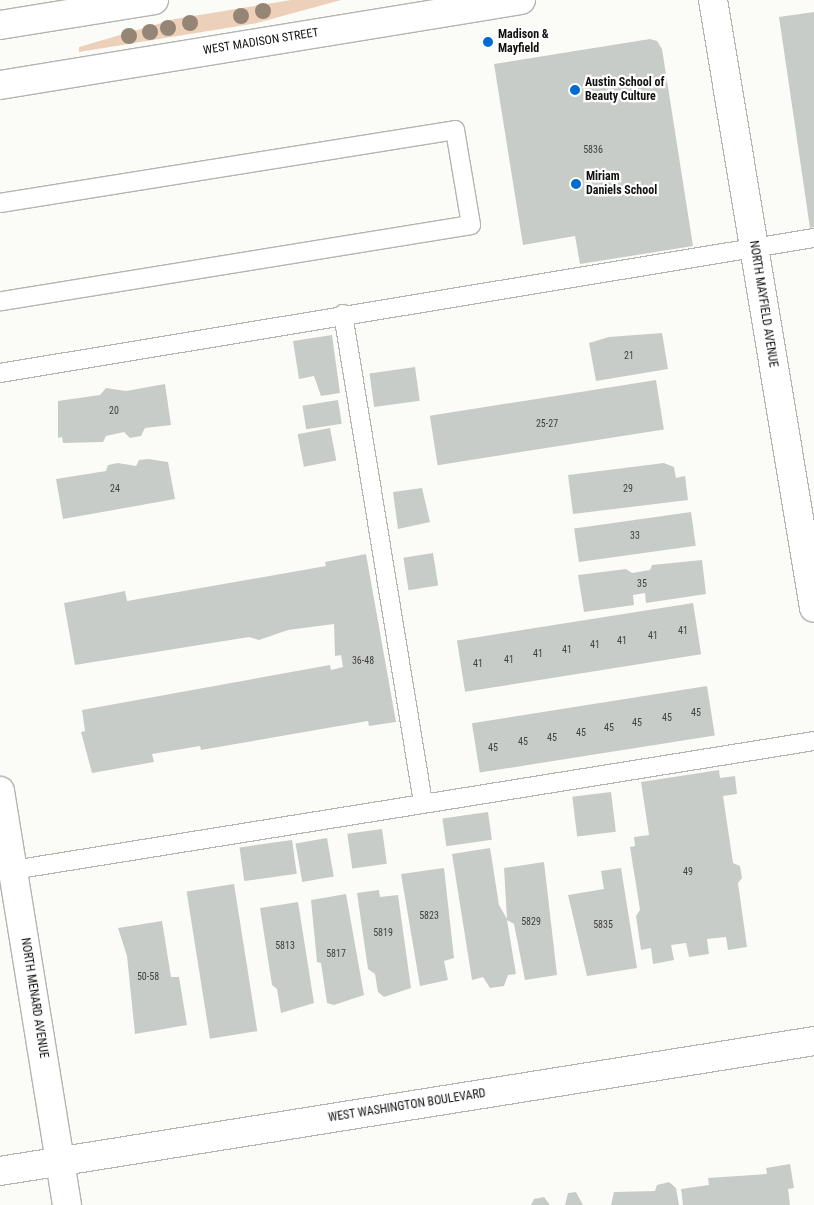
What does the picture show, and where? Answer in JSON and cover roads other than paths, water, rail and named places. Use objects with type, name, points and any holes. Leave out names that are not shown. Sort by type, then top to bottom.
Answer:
[{"type":"street","points":[[0,25],[154,0]]},
{"type":"street","name":"WEST MADISON STREET","points":[[0,85],[521,0]]},
{"type":"street","name":"NORTH MAYFIELD AVENUE","points":[[713,0],[814,608]]},
{"type":"street","name":"NORTH MENARD AVENUE","points":[[0,791],[67,1205]]},
{"type":"street","name":"WEST WASHINGTON BOULEVARD","points":[[0,1171],[814,1041]]},
{"type":"lane","points":[[0,203],[455,130],[471,225],[0,301]]},
{"type":"lane","points":[[0,373],[344,314],[814,238]]},
{"type":"lane","points":[[344,314],[423,804]]},
{"type":"lane","points":[[13,870],[814,741]]},
{"type":"place","name":"Madison & Mayfield","points":[[488,42]]},
{"type":"place","name":"Austin School of Beauty Culture","points":[[575,90]]},
{"type":"place","name":"Miriam Daniels School","points":[[576,184]]}]
